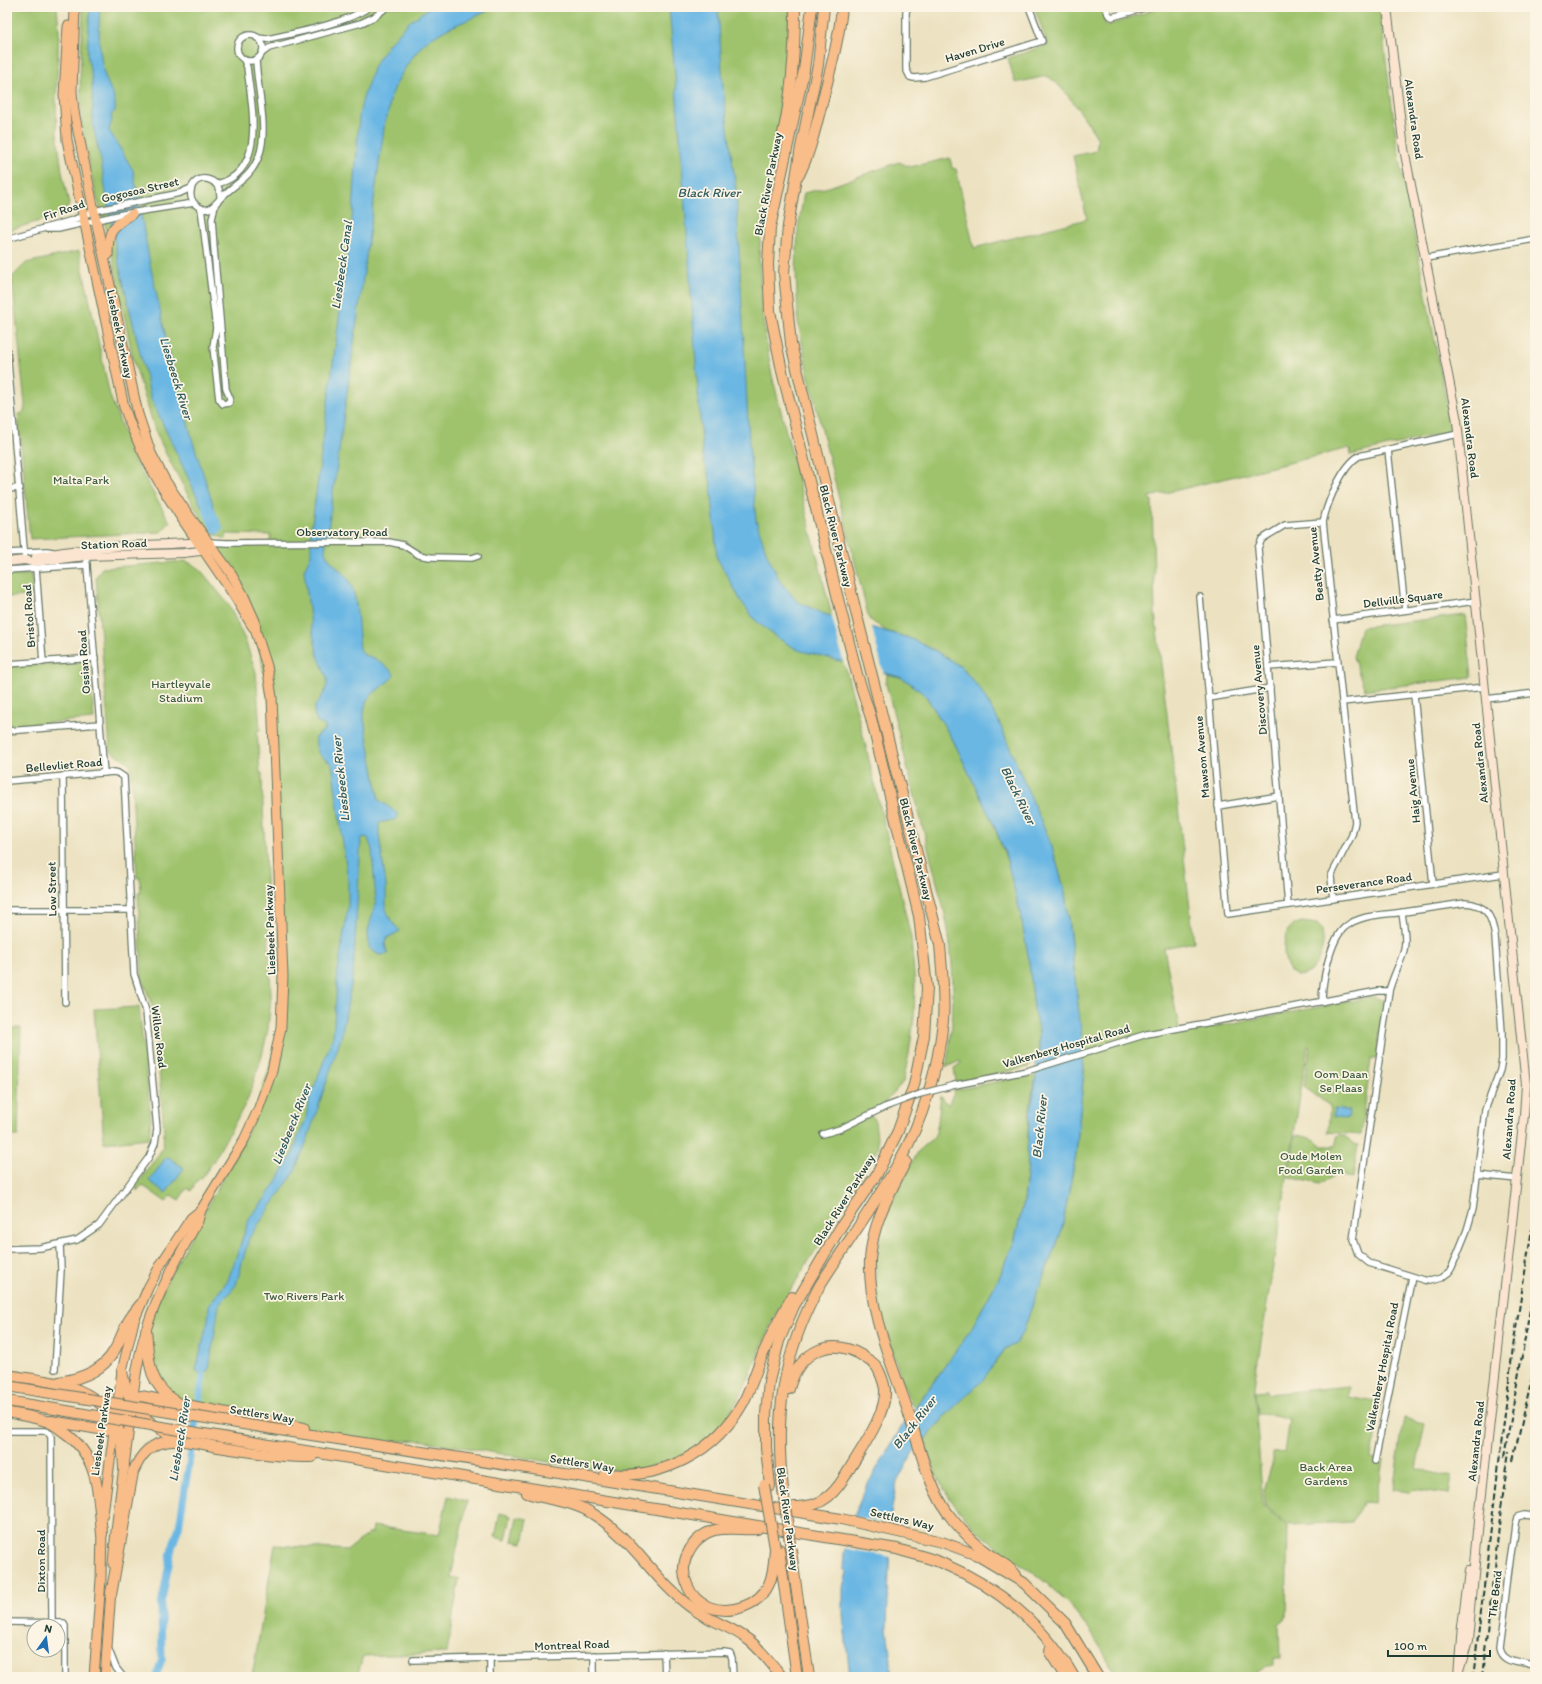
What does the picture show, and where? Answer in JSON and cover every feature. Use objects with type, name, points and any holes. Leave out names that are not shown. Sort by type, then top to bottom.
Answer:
[{"type":"highway","points":[[770,228],[768,209],[786,119],[795,44],[795,7]]},
{"type":"highway","name":"Black River Parkway","points":[[797,1677],[767,1486],[766,1414],[769,1381],[779,1341],[794,1306],[840,1228],[877,1174],[898,1131],[914,1084],[924,1036],[927,988],[919,916],[871,718],[857,674],[841,611],[782,371],[770,311],[768,264],[770,228],[804,70],[812,7]]},
{"type":"highway","name":"Black River Parkway","points":[[809,1677],[781,1477],[779,1437],[781,1401],[788,1364],[799,1329],[820,1285],[899,1162],[924,1105],[935,1070],[943,1021],[940,945],[857,616],[791,344],[784,273],[794,184],[818,65],[824,7]]},
{"type":"highway","points":[[794,184],[807,159],[830,72],[842,7]]},
{"type":"highway","points":[[935,1070],[933,1095],[911,1152],[880,1212],[870,1259],[870,1285],[876,1317],[926,1467],[940,1501],[952,1519],[968,1537],[987,1553],[1008,1566],[1024,1583]]},
{"type":"highway","points":[[578,1476],[592,1472],[621,1476],[653,1472],[678,1464],[701,1451],[723,1432],[744,1401],[767,1344],[782,1314],[825,1245],[840,1228]]},
{"type":"highway","points":[[53,1383],[74,1380],[90,1373],[103,1364],[114,1353],[129,1321],[140,1305]]},
{"type":"highway","points":[[146,1330],[150,1364],[154,1380],[166,1395],[183,1404]]},
{"type":"highway","points":[[756,1505],[803,1507],[825,1500],[839,1487],[880,1416],[885,1389],[876,1366],[855,1350],[836,1346],[816,1350],[800,1364],[792,1379],[788,1395],[781,1477]]},
{"type":"highway","points":[[122,1371],[124,1385],[132,1404],[143,1417],[154,1427],[182,1441]]},
{"type":"highway","points":[[7,1375],[75,1388],[91,1396],[105,1408],[115,1421],[121,1439],[124,1468]]},
{"type":"highway","name":"Settlers Way","points":[[7,1386],[841,1519],[942,1542],[977,1555],[1024,1583],[1064,1623],[1098,1677]]},
{"type":"highway","points":[[24,1416],[105,1430],[111,1428],[115,1421],[141,1396],[294,1425],[364,1443]]},
{"type":"highway","points":[[7,1402],[897,1549],[943,1563],[976,1579],[1006,1599],[1037,1628],[1057,1652],[1074,1677]]},
{"type":"highway","points":[[7,1412],[46,1421],[74,1438],[83,1448],[92,1464],[96,1480],[102,1534]]},
{"type":"highway","points":[[111,1595],[133,1472],[138,1461],[152,1447],[162,1442],[182,1441],[287,1457],[342,1457]]},
{"type":"highway","points":[[488,1481],[537,1496],[565,1501],[593,1513],[616,1530],[667,1587],[692,1608],[749,1640],[770,1660],[782,1677]]},
{"type":"highway","points":[[769,1527],[745,1530],[714,1530],[701,1536],[691,1546],[685,1558],[684,1573],[688,1586],[695,1597],[708,1606],[727,1610],[745,1607],[760,1597],[768,1586],[773,1573],[777,1549]]},
{"type":"highway","points":[[1037,1628],[1064,1677]]},
{"type":"main road","name":"Liesbeek Parkway","points":[[69,7],[65,89],[66,140],[117,377],[128,418],[152,473],[203,552],[232,591],[256,632],[267,666],[272,697],[283,976],[283,1010],[275,1058],[258,1110],[244,1140],[201,1210],[198,1221],[162,1288],[146,1330],[132,1404],[115,1535],[106,1677]]},
{"type":"main road","name":"Liesbeek Parkway","points":[[74,7],[73,98],[78,136],[134,399],[145,437],[166,480],[185,510],[244,594],[255,620],[256,632]]},
{"type":"main road","points":[[108,272],[109,235],[117,223],[132,214]]},
{"type":"main road","name":"Liesbeek Parkway","points":[[94,1677],[106,1489],[122,1371],[130,1336],[140,1305],[154,1276],[191,1218],[201,1210]]},
{"type":"street","points":[[217,184],[232,178],[240,170],[246,160],[252,144],[254,132],[247,67],[238,50],[241,39],[248,36],[267,39],[336,21],[354,15],[369,7]]},
{"type":"street","points":[[244,60],[256,60],[269,48],[361,23],[387,7]]},
{"type":"street","name":"Haven Drive","points":[[908,7],[906,12],[906,69],[910,77],[914,78],[1042,41],[1029,7]]},
{"type":"street","points":[[1106,7],[1108,14],[1112,17],[1148,7]]},
{"type":"street","name":"Alexandra Road","points":[[1387,7],[1404,149],[1450,384],[1458,434],[1526,1085],[1479,1520],[1468,1641],[1459,1674]]},
{"type":"street","points":[[257,38],[262,44],[262,53]]},
{"type":"street","points":[[201,208],[216,328],[213,347],[219,399],[223,404],[227,404],[229,403],[230,398],[226,389],[212,219],[215,206],[220,198],[247,176],[256,163],[261,150],[262,126],[256,60]]},
{"type":"street","points":[[215,206],[206,209],[201,208],[194,203],[190,193],[192,188],[198,181],[208,179],[217,184],[220,188],[220,198]]},
{"type":"street","name":"Gogosoa Street","points":[[95,216],[180,193],[192,188]]},
{"type":"street","name":"Gogosoa Street","points":[[95,216],[132,214],[194,203]]},
{"type":"street","name":"Fir Road","points":[[7,239],[42,230],[58,229],[95,216]]},
{"type":"street","name":"Fir Road","points":[[83,220],[95,216]]},
{"type":"street","points":[[1426,258],[1535,239]]},
{"type":"street","points":[[7,350],[10,418],[20,488],[25,556],[7,553]]},
{"type":"street","name":"Beatty Avenue","points":[[1333,899],[1330,884],[1331,876],[1352,835],[1355,822],[1323,522],[1328,502],[1353,460],[1359,456],[1458,434]]},
{"type":"street","points":[[1388,450],[1405,610]]},
{"type":"street","points":[[7,489],[20,488]]},
{"type":"street","name":"Discovery Avenue","points":[[1288,905],[1258,548],[1262,539],[1285,525],[1323,522]]},
{"type":"street","name":"Observatory Road","points":[[211,546],[227,543],[390,542],[403,545],[419,555],[430,557],[472,558],[478,556]]},
{"type":"street","name":"Station Road","points":[[25,556],[33,562],[197,543],[211,546]]},
{"type":"street","name":"Observatory Road","points":[[211,546],[227,543]]},
{"type":"street","name":"Station Road","points":[[7,562],[25,556],[56,552],[86,557],[203,552],[211,546]]},
{"type":"street","points":[[7,570],[36,568],[86,557]]},
{"type":"street","name":"Ossian Road","points":[[86,557],[104,773]]},
{"type":"street","name":"Bristol Road","points":[[36,568],[43,662]]},
{"type":"street","name":"Mawson Avenue","points":[[1200,597],[1228,914]]},
{"type":"street","name":"Dellville Square","points":[[1333,620],[1476,601]]},
{"type":"street","points":[[7,664],[95,658]]},
{"type":"street","points":[[1268,667],[1337,662]]},
{"type":"street","points":[[1342,702],[1485,687]]},
{"type":"street","points":[[1209,698],[1270,688]]},
{"type":"street","points":[[1486,699],[1535,693]]},
{"type":"street","name":"Haig Avenue","points":[[1414,695],[1433,884]]},
{"type":"street","points":[[7,731],[100,724]]},
{"type":"street","name":"Bellevliet Road","points":[[7,781],[104,773],[118,773],[121,775]]},
{"type":"street","name":"Willow Road","points":[[60,1244],[78,1240],[89,1234],[104,1220],[149,1157],[155,1143],[157,1133],[157,1118],[146,1011],[143,1000],[136,986],[134,974],[125,781],[121,775]]},
{"type":"street","name":"Low Street","points":[[62,776],[65,1002]]},
{"type":"street","points":[[1218,806],[1279,796]]},
{"type":"street","name":"Perseverance Road","points":[[1228,914],[1504,874]]},
{"type":"street","points":[[1322,1002],[1322,990],[1333,946],[1341,932],[1354,921],[1402,912],[1472,904],[1485,910],[1493,924],[1503,1047],[1500,1070],[1485,1110],[1478,1175],[1470,1221],[1452,1267],[1445,1275],[1436,1280],[1430,1281],[1412,1277],[1369,1263],[1362,1259],[1354,1247],[1353,1240],[1389,991],[1392,978],[1404,949],[1405,936],[1402,912]]},
{"type":"street","points":[[7,910],[131,910]]},
{"type":"street","name":"Valkenberg Hospital Road","points":[[823,1134],[840,1129],[885,1107],[920,1094],[955,1085],[1027,1071],[1147,1034],[1378,991],[1389,991]]},
{"type":"street","points":[[1478,1175],[1516,1179]]},
{"type":"street","points":[[7,1249],[40,1248],[60,1244],[61,1270],[56,1369]]},
{"type":"street","name":"Valkenberg Hospital Road","points":[[1375,1461],[1412,1277]]},
{"type":"street","name":"Dixton Road","points":[[7,1431],[39,1431],[48,1432],[50,1434],[52,1447],[52,1618]]},
{"type":"street","name":"The Bend","points":[[1535,1516],[1524,1515],[1517,1517],[1514,1523],[1499,1648],[1503,1658],[1509,1661],[1526,1663],[1535,1667]]},
{"type":"street","points":[[7,1622],[26,1622]]},
{"type":"street","points":[[108,1648],[116,1668],[123,1677]]},
{"type":"street","name":"Montreal Road","points":[[414,1660],[724,1652],[730,1653],[732,1658],[733,1677]]},
{"type":"street","points":[[664,1653],[665,1677]]},
{"type":"street","points":[[594,1655],[594,1677]]},
{"type":"street","points":[[65,1658],[65,1677]]},
{"type":"street","points":[[490,1658],[490,1677]]},
{"type":"green space","points":[[7,7],[57,7],[59,30],[56,102],[57,133],[62,172],[69,204],[65,213],[7,231]]},
{"type":"green space","name":"Two Rivers Park","points":[[83,7],[790,7],[787,75],[782,118],[768,181],[762,218],[759,258],[762,314],[771,371],[864,739],[911,937],[915,985],[914,1018],[903,1082],[882,1106],[869,1112],[875,1121],[878,1147],[868,1166],[775,1315],[743,1391],[723,1425],[696,1448],[672,1461],[642,1469],[612,1470],[579,1467],[419,1440],[364,1443],[294,1425],[179,1403],[160,1389],[146,1330],[156,1302],[252,1124],[281,1027],[275,738],[255,621],[214,549],[227,543],[270,543],[271,535],[226,534],[226,539],[208,532],[167,456],[155,430],[133,359],[108,235],[96,195],[82,124],[80,79]]},
{"type":"green space","name":"Oom Daan Se Plaas","points":[[1034,7],[1100,7],[1106,26],[1162,7],[1379,7],[1397,144],[1451,426],[1447,432],[1351,455],[1350,448],[1149,497],[1150,500],[1152,500],[1155,613],[1194,942],[1164,948],[1180,1033],[1373,997],[1380,999],[1384,1005],[1376,1059],[1371,1059],[1361,1135],[1328,1132],[1330,1106],[1304,1087],[1310,1047],[1308,1046],[1254,1386],[1263,1506],[1288,1526],[1286,1618],[1279,1624],[1280,1658],[1273,1658],[1273,1665],[1268,1666],[1248,1677],[1117,1677],[1091,1632],[1066,1602],[1050,1586],[982,1535],[960,1512],[942,1485],[929,1455],[925,1440],[948,1413],[996,1363],[1005,1349],[1015,1344],[1024,1330],[1033,1303],[1061,1233],[1076,1154],[1084,1070],[1081,1031],[1065,892],[1052,847],[998,720],[980,689],[961,667],[936,651],[909,638],[886,631],[869,619],[807,370],[798,321],[796,270],[798,228],[804,193],[829,187],[899,162],[910,167],[950,158],[952,168],[956,169],[974,248],[1087,219],[1073,156],[1096,151],[1098,139],[1068,96],[1054,81],[1047,76],[1015,83],[1008,58],[1048,45]]},
{"type":"green space","name":"Malta Park","points":[[79,251],[110,396],[135,461],[170,522],[161,532],[30,539],[18,414],[21,414],[24,411],[25,405],[12,277],[26,263]]},
{"type":"green space","name":"Hartleyvale Stadium","points":[[186,561],[199,568],[229,605],[245,640],[256,672],[260,730],[257,731],[260,773],[262,773],[271,996],[268,1029],[262,1056],[247,1101],[213,1162],[201,1179],[199,1178],[191,1191],[187,1188],[179,1200],[171,1195],[166,1202],[142,1185],[137,1191],[136,1186],[163,1146],[164,1130],[154,1012],[142,977],[138,893],[141,893],[140,878],[137,878],[131,768],[127,762],[110,749],[96,577],[102,568]]},
{"type":"green space","points":[[31,574],[33,596],[7,597],[7,576]]},
{"type":"green space","points":[[1465,615],[1472,677],[1365,690],[1353,657],[1361,627]]},
{"type":"green space","points":[[89,661],[94,719],[7,726],[7,667]]},
{"type":"green space","points":[[887,674],[900,677],[926,696],[953,740],[993,823],[1009,866],[1024,929],[1031,971],[1035,1016],[1039,1031],[1039,1056],[1028,1067],[956,1082],[954,1068],[961,1063],[960,1061],[946,1067],[953,1009],[951,952],[945,914],[886,684]]},
{"type":"green space","points":[[1302,922],[1317,924],[1323,930],[1323,944],[1318,960],[1309,973],[1297,975],[1288,967],[1285,960],[1284,945],[1288,930],[1294,925]]},
{"type":"green space","points":[[139,1007],[151,1119],[149,1138],[104,1143],[94,1009]]},
{"type":"green space","points":[[7,1028],[21,1028],[18,1136],[7,1136]]},
{"type":"green space","points":[[1028,1076],[1036,1077],[1032,1094],[1028,1130],[1028,1167],[1024,1201],[1014,1243],[1000,1276],[971,1330],[915,1407],[908,1397],[889,1341],[877,1291],[876,1266],[879,1241],[887,1214],[916,1155],[935,1134],[938,1123],[941,1096],[948,1105],[955,1090]]},
{"type":"green space","name":"Oude Molen Food Garden","points":[[1295,1135],[1310,1138],[1322,1146],[1335,1146],[1338,1136],[1345,1136],[1352,1144],[1358,1145],[1353,1178],[1336,1175],[1319,1184],[1289,1177]]},
{"type":"green space","name":"Back Area Gardens","points":[[1349,1386],[1348,1397],[1381,1403],[1372,1456],[1372,1458],[1383,1460],[1375,1503],[1363,1502],[1352,1522],[1289,1525],[1265,1506],[1264,1490],[1273,1461],[1273,1453],[1284,1452],[1289,1419],[1274,1415],[1257,1414],[1255,1391],[1267,1390],[1268,1394]]},
{"type":"green space","points":[[1404,1418],[1425,1423],[1416,1469],[1452,1477],[1449,1494],[1413,1489],[1410,1492],[1393,1490]]},
{"type":"green space","points":[[448,1496],[467,1501],[451,1577],[459,1579],[447,1653],[363,1656],[357,1677],[252,1677],[275,1545],[348,1550],[369,1533],[372,1533],[373,1526],[439,1535]]},
{"type":"green space","points":[[500,1513],[511,1516],[506,1540],[495,1537]]},
{"type":"green space","points":[[517,1517],[528,1519],[523,1543],[512,1541]]},
{"type":"water","points":[[90,7],[100,7],[99,32],[101,60],[105,76],[115,102],[115,111],[111,115],[112,120],[109,130],[133,170],[151,269],[171,360],[193,442],[217,517],[215,523],[208,520],[151,399],[119,265],[101,161],[93,126],[92,78],[87,55]]},
{"type":"water","points":[[430,7],[497,7],[433,36],[420,48],[409,62],[399,78],[391,97],[388,115],[385,121],[325,551],[330,560],[344,574],[353,588],[360,649],[364,655],[374,658],[392,671],[394,675],[387,683],[373,693],[367,701],[364,719],[379,800],[397,813],[397,819],[379,823],[379,834],[386,886],[386,909],[391,921],[400,931],[387,938],[385,944],[388,954],[379,955],[369,948],[368,931],[376,901],[372,850],[368,838],[365,837],[361,839],[353,975],[341,1038],[308,1138],[294,1173],[249,1238],[236,1285],[219,1305],[209,1369],[203,1376],[196,1370],[208,1320],[209,1305],[228,1280],[250,1217],[264,1200],[280,1176],[294,1151],[306,1119],[308,1104],[333,1036],[338,970],[348,906],[348,880],[332,764],[319,753],[316,746],[316,736],[325,730],[325,726],[317,722],[314,714],[315,706],[324,693],[327,685],[327,678],[318,656],[311,625],[304,570],[311,555],[311,532],[353,211],[359,115],[374,66],[388,45],[408,23]]},
{"type":"water","name":"Black River","points":[[669,7],[718,7],[723,88],[736,190],[749,442],[756,520],[767,554],[780,581],[797,601],[824,614],[909,638],[936,651],[961,667],[980,689],[998,720],[1052,847],[1065,892],[1084,1070],[1076,1154],[1061,1233],[1033,1303],[1024,1330],[1015,1344],[1005,1349],[982,1381],[948,1413],[912,1454],[897,1482],[891,1513],[887,1628],[893,1677],[850,1677],[843,1615],[843,1587],[847,1572],[843,1569],[844,1553],[852,1520],[866,1487],[901,1428],[971,1329],[1000,1276],[1014,1243],[1024,1201],[1028,1167],[1027,1151],[1030,1114],[1036,1077],[1036,1060],[1039,1056],[1039,1031],[1035,1016],[1028,955],[1020,912],[1005,853],[993,823],[953,740],[926,696],[900,677],[798,650],[776,637],[755,620],[741,601],[717,558],[711,483],[703,457],[679,120]]},
{"type":"water","points":[[1334,1109],[1349,1111],[1348,1118],[1333,1117]]},
{"type":"water","points":[[167,1156],[184,1168],[166,1193],[149,1181]]},
{"type":"pier","points":[[831,613],[871,624],[884,675],[844,665]]},
{"type":"pier","points":[[852,1516],[892,1524],[891,1557],[843,1548]]},
{"type":"waterway","name":"Liesbeeck River","points":[[208,509],[217,528]]},
{"type":"waterway","name":"Liesbeeck River","points":[[156,1677],[162,1659],[161,1605],[172,1548],[179,1527],[203,1376]]},
{"type":"railway","points":[[1473,1677],[1513,1347],[1535,1210]]},
{"type":"railway","points":[[1504,1458],[1535,1281]]},
{"type":"railway","points":[[1513,1461],[1535,1365]]},
{"type":"railway","points":[[1482,1677],[1501,1508],[1509,1452]]},
{"type":"water label","name":"Liesbeeck Canal","points":[[341,265]]}]
